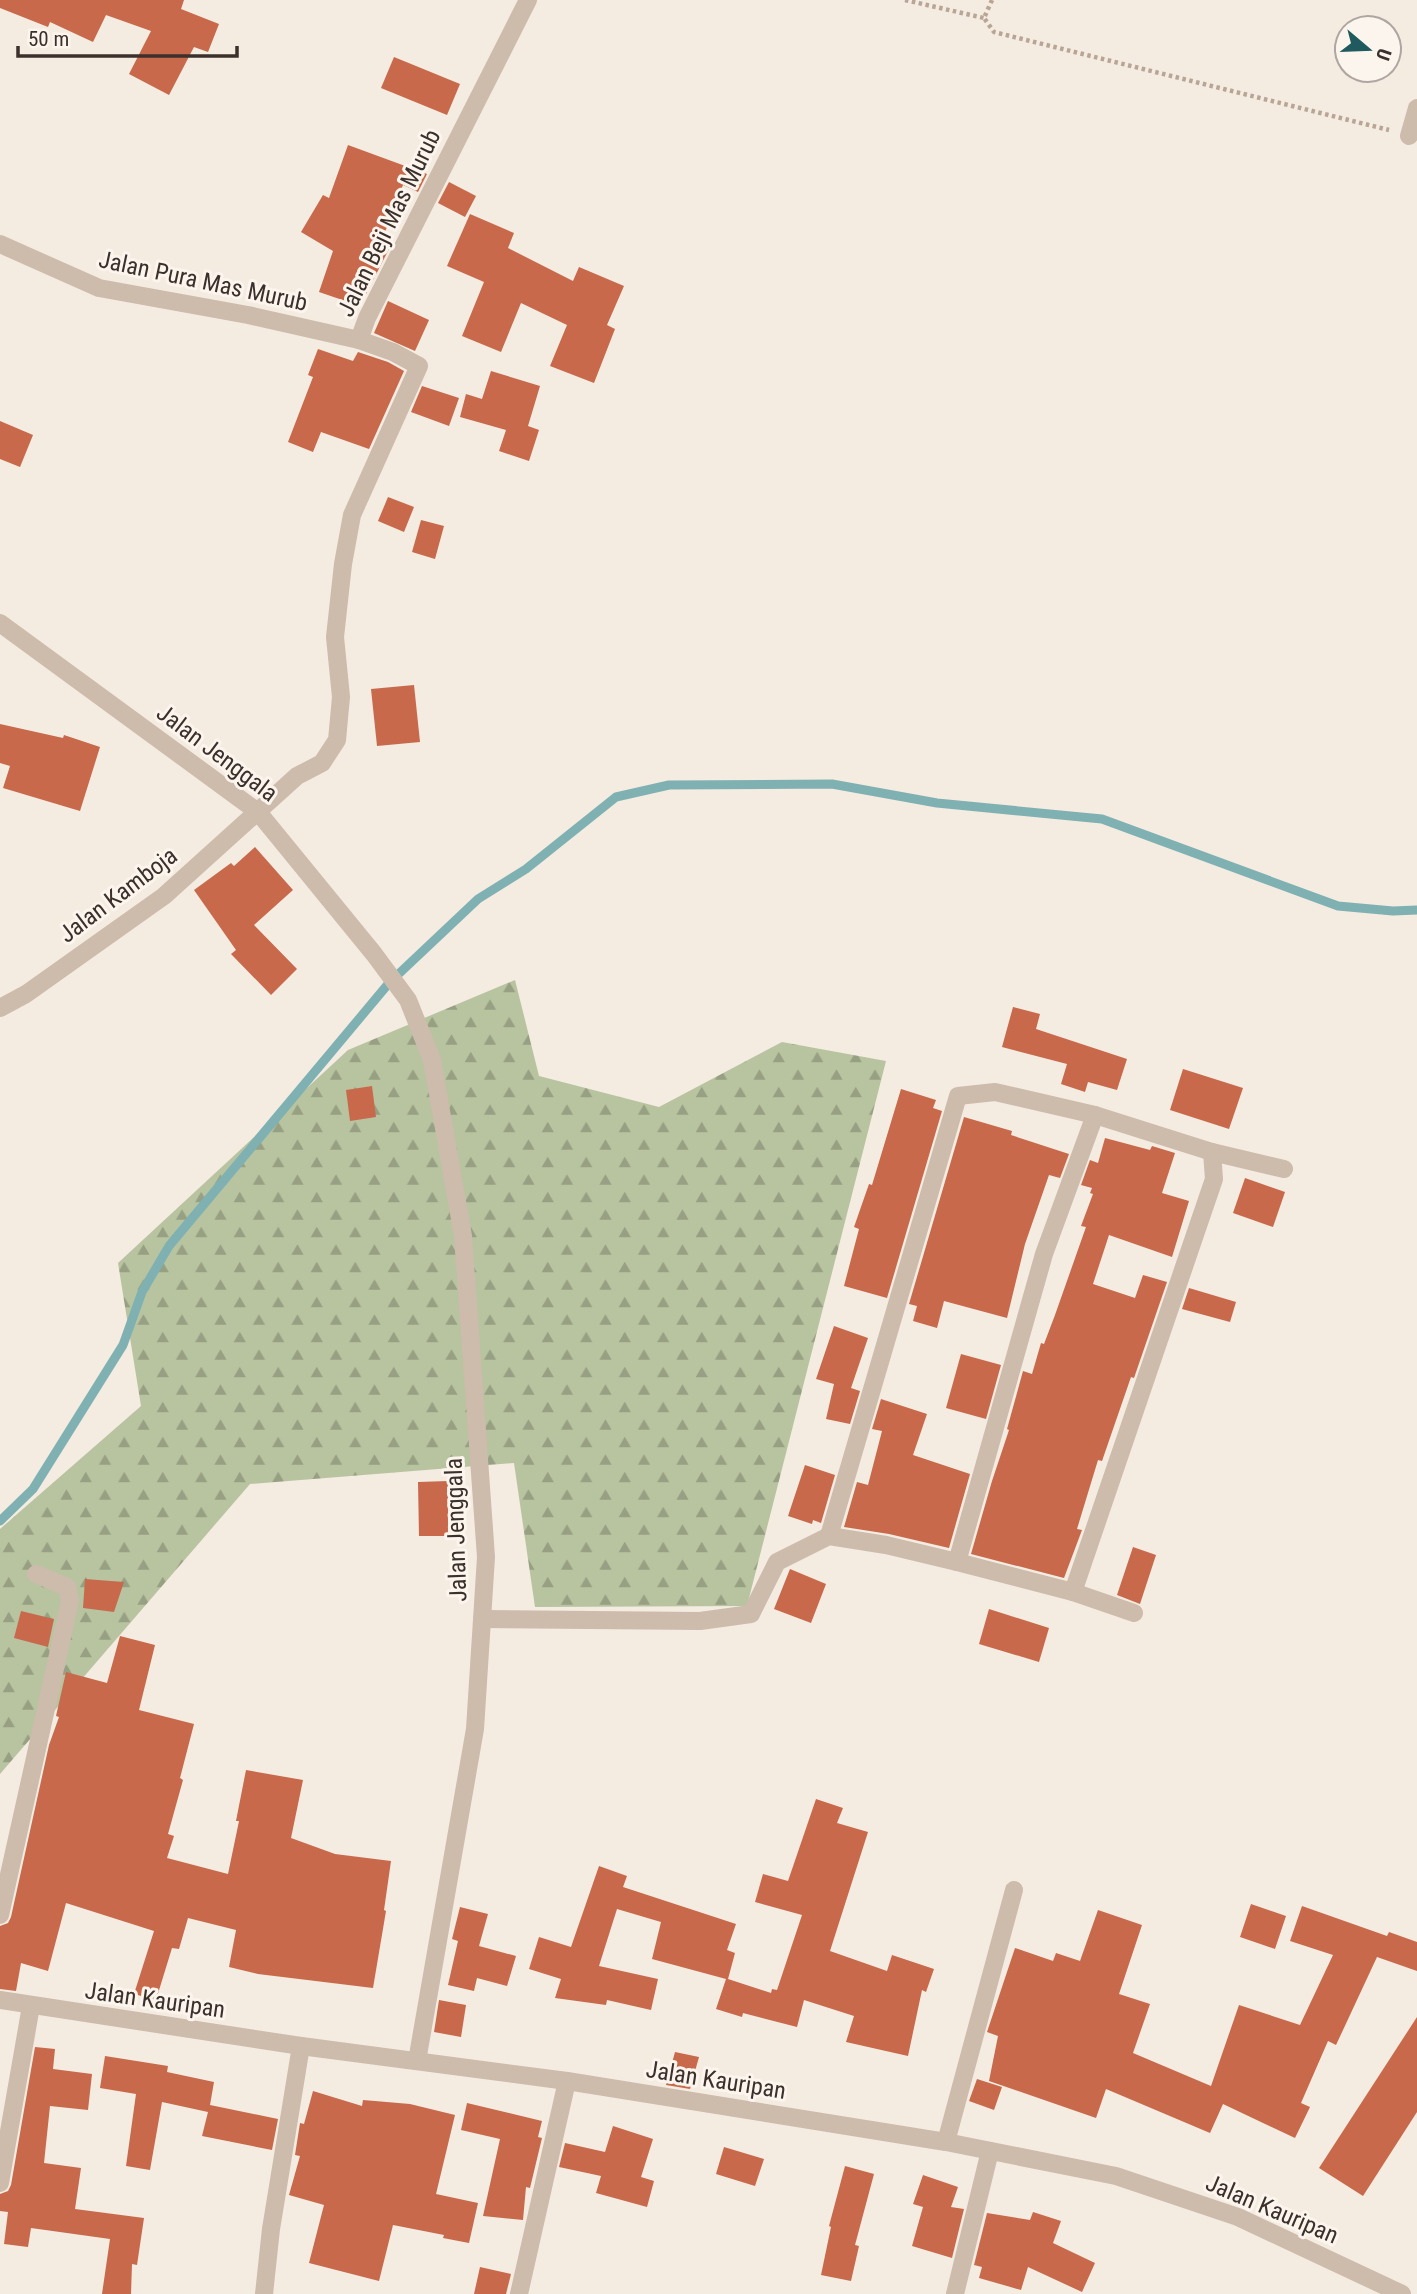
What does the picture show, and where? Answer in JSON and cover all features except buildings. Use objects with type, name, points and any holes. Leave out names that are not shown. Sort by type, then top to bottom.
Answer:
[{"type":"street","name":"Jalan Beji Mas Murub","points":[[258,812],[297,776],[322,763],[337,740],[341,697],[335,637],[352,514],[419,366],[393,352],[359,340],[367,318],[528,0]]},
{"type":"street","points":[[1409,136],[1417,108]]},
{"type":"street","name":"Jalan Pura Mas Murub","points":[[0,244],[99,288],[248,315],[359,340]]},
{"type":"street","name":"Jalan Jenggala","points":[[0,623],[258,812],[374,954],[408,1000],[432,1060],[463,1236],[486,1557],[475,1729],[417,2061]]},
{"type":"street","name":"Jalan Kamboja","points":[[0,1008],[26,994],[164,896],[258,812]]},
{"type":"street","points":[[829,1536],[958,1096],[995,1092],[1095,1115],[1212,1152],[1284,1169]]},
{"type":"street","points":[[957,1562],[1044,1254],[1095,1115]]},
{"type":"street","points":[[1073,1592],[1214,1179],[1212,1152]]},
{"type":"street","points":[[482,1619],[700,1621],[751,1614],[777,1562],[829,1536],[886,1545],[957,1562],[1073,1592],[1134,1613]]},
{"type":"street","points":[[0,1915],[70,1601],[67,1587],[37,1574]]},
{"type":"street","points":[[946,2142],[1014,1891]]},
{"type":"street","name":"Jalan Kauripan","points":[[0,2000],[301,2046],[567,2081],[946,2142],[1116,2176],[1238,2217],[1402,2294]]},
{"type":"street","points":[[0,2183],[31,2006]]},
{"type":"street","points":[[264,2294],[271,2229],[301,2046]]},
{"type":"street","points":[[519,2294],[567,2081]]},
{"type":"street","points":[[956,2294],[990,2151]]},
{"type":"path","points":[[905,0],[984,18],[994,32],[1348,118],[1409,136]]},
{"type":"path","points":[[984,18],[992,0]]},
{"type":"green space","points":[[515,980],[539,1076],[659,1107],[782,1042],[886,1061],[747,1606],[535,1607],[514,1463],[250,1484],[0,1774],[0,1529],[141,1406],[118,1263],[348,1050]]},
{"type":"waterway","points":[[0,1521],[33,1489],[123,1345],[142,1292],[169,1246],[389,983],[478,899],[526,869],[616,797],[669,785],[832,784],[937,803],[1102,819],[1338,906],[1393,911],[1417,910]]}]
